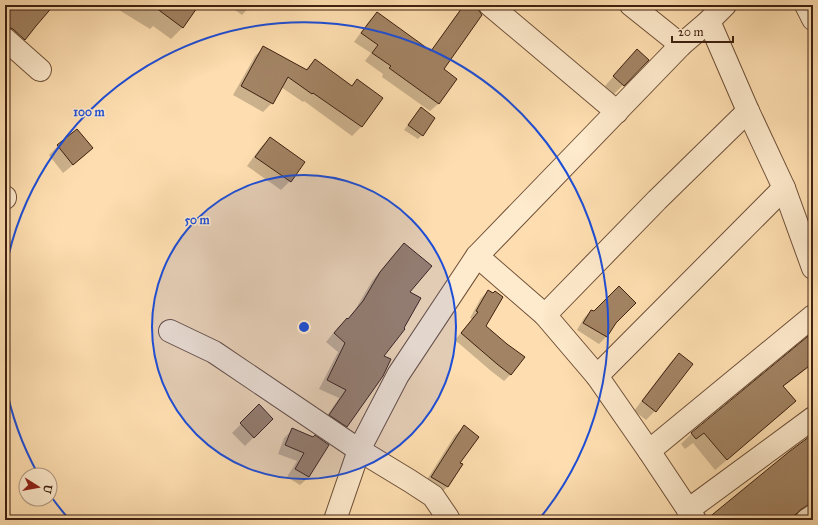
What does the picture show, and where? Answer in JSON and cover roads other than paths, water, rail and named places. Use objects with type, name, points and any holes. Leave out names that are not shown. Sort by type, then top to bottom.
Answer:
[{"type":"street","points":[[490,5],[617,112]]},
{"type":"street","points":[[631,5],[681,45]]},
{"type":"street","points":[[335,520],[359,450],[398,375],[477,256],[681,45],[725,5]]},
{"type":"street","points":[[806,5],[813,19]]},
{"type":"street","points":[[709,21],[748,111],[784,188],[813,268]]},
{"type":"street","points":[[5,39],[40,70]]},
{"type":"street","points":[[545,315],[657,200],[748,111]]},
{"type":"street","points":[[597,376],[784,188]]},
{"type":"street","points":[[477,256],[545,315],[597,376],[692,515],[813,418]]},
{"type":"street","points":[[649,451],[813,316]]},
{"type":"street","points":[[170,331],[214,352],[359,450],[433,496],[449,519]]},
{"type":"street","points":[[807,520],[813,516]]}]
